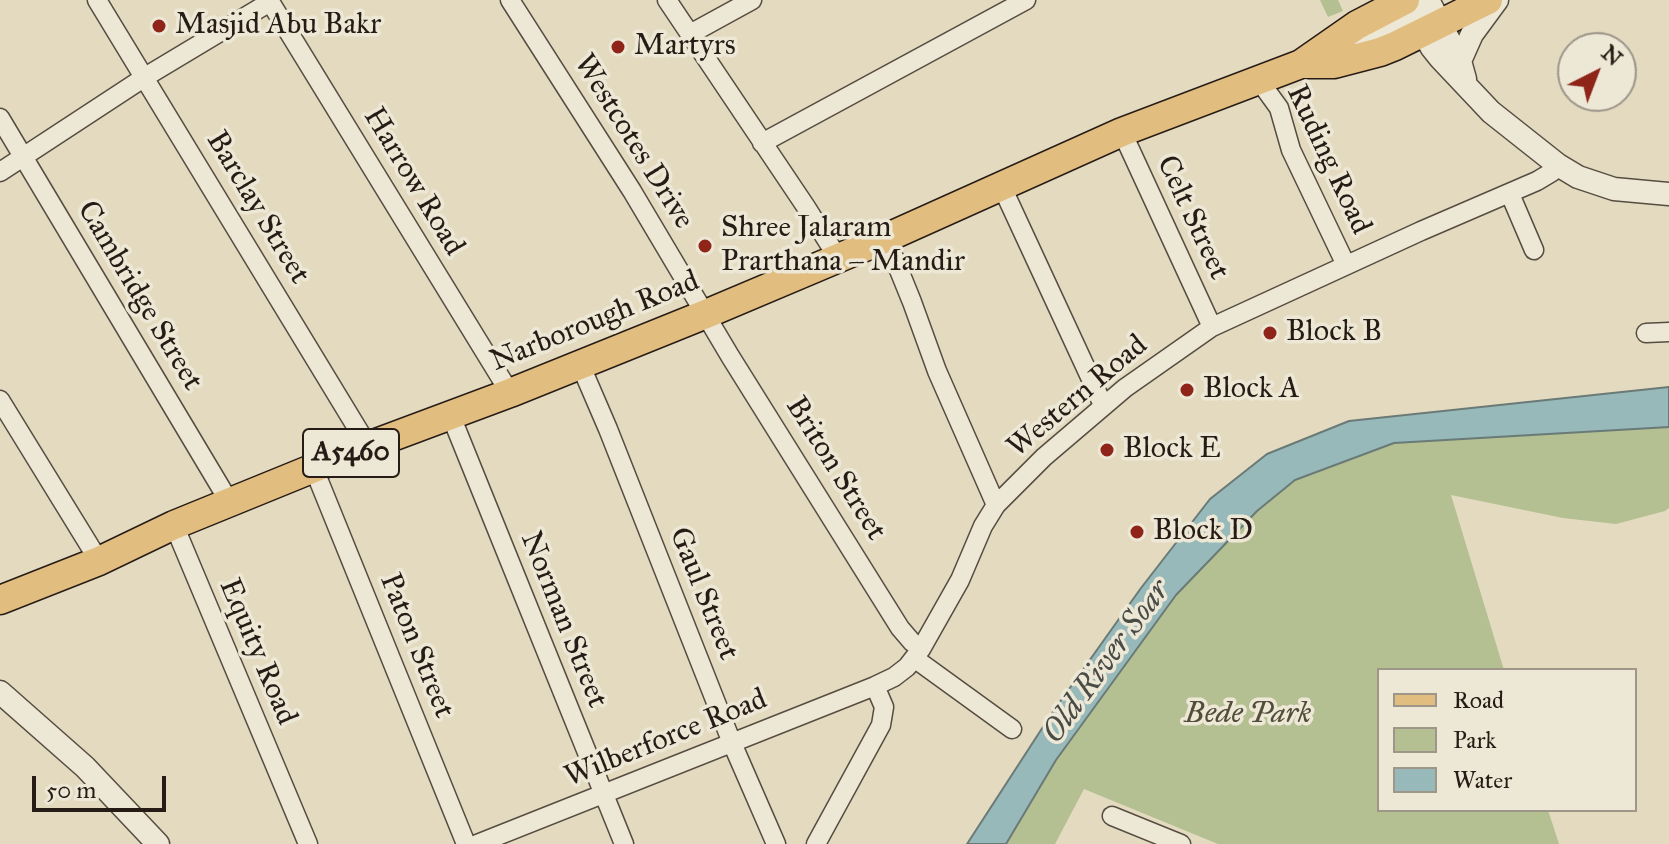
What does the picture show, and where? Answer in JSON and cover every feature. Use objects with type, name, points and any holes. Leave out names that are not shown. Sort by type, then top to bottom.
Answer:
[{"type":"main road","name":"A5460","points":[[1422,9],[1488,0]]},
{"type":"main road","name":"Narborough Road","points":[[0,600],[368,446],[706,314],[886,238],[1122,132],[1301,64],[1345,33],[1422,9]]},
{"type":"main road","name":"Narborough Road","points":[[1301,64],[1347,61],[1395,46],[1422,9]]},
{"type":"street","name":"Barclay Street","points":[[97,0],[368,446]]},
{"type":"street","name":"Westcotes Drive","points":[[510,0],[706,314]]},
{"type":"street","points":[[667,0],[838,258]]},
{"type":"street","points":[[690,34],[752,0]]},
{"type":"street","points":[[762,143],[1026,0]]},
{"type":"street","points":[[1460,61],[1472,34],[1497,0]]},
{"type":"street","points":[[0,172],[269,1]]},
{"type":"street","name":"Harrow Road","points":[[269,1],[510,393]]},
{"type":"street","points":[[1422,9],[1460,61],[1466,84]]},
{"type":"street","points":[[1422,9],[1440,58],[1491,112],[1558,165],[1578,177],[1614,189],[1669,194]]},
{"type":"street","name":"Ruding Road","points":[[1258,79],[1279,108],[1291,150],[1346,265]]},
{"type":"street","name":"Cambridge Street","points":[[0,118],[230,503]]},
{"type":"street","name":"Celt Street","points":[[1122,132],[1212,327]]},
{"type":"street","name":"Western Road","points":[[875,686],[894,677],[918,653],[960,580],[983,526],[996,505],[1103,405],[1212,327],[1510,194],[1546,176],[1558,165]]},
{"type":"street","points":[[1002,187],[1103,405]]},
{"type":"street","points":[[1510,194],[1534,250]]},
{"type":"street","points":[[886,238],[937,371],[996,505]]},
{"type":"street","name":"Briton Street","points":[[706,314],[918,653],[1012,729]]},
{"type":"street","points":[[1646,333],[1669,332]]},
{"type":"street","name":"Gaul Street","points":[[580,364],[732,743],[776,844]]},
{"type":"street","points":[[0,400],[99,561]]},
{"type":"street","name":"Norman Street","points":[[451,416],[624,844]]},
{"type":"street","name":"Paton Street","points":[[314,469],[466,844]]},
{"type":"street","name":"Equity Road","points":[[174,525],[308,844]]},
{"type":"street","points":[[816,844],[881,725],[884,707],[875,686]]},
{"type":"street","name":"Wilberforce Road","points":[[477,844],[875,686]]},
{"type":"street","points":[[0,692],[85,767],[158,844]]},
{"type":"street","points":[[1112,816],[1181,844]]},
{"type":"green space","points":[[1320,0],[1338,0],[1343,11],[1328,17]]},
{"type":"green space","name":"Bede Park","points":[[1669,427],[1669,508],[1665,511],[1616,524],[1563,518],[1451,495],[1503,668],[1377,668],[1377,812],[1549,812],[1559,844],[1218,844],[1084,789],[1055,844],[1006,844],[1056,760],[1176,595],[1257,511],[1295,480],[1394,443]]},
{"type":"water","name":"Old River Soar","points":[[1669,387],[1669,427],[1394,443],[1295,480],[1257,511],[1176,595],[1056,760],[1006,844],[967,844],[1052,713],[1141,588],[1210,499],[1267,454],[1349,421]]},
{"type":"place","name":"Masjid Abu Bakr","points":[[159,26]]},
{"type":"place","name":"Martyrs","points":[[618,47]]},
{"type":"place","name":"Shree Jalaram Prarthana – Mandir","points":[[705,246]]},
{"type":"place","name":"Block B","points":[[1270,333]]},
{"type":"place","name":"Block A","points":[[1187,390]]},
{"type":"place","name":"Block E","points":[[1107,450]]},
{"type":"place","name":"Block D","points":[[1137,532]]}]
